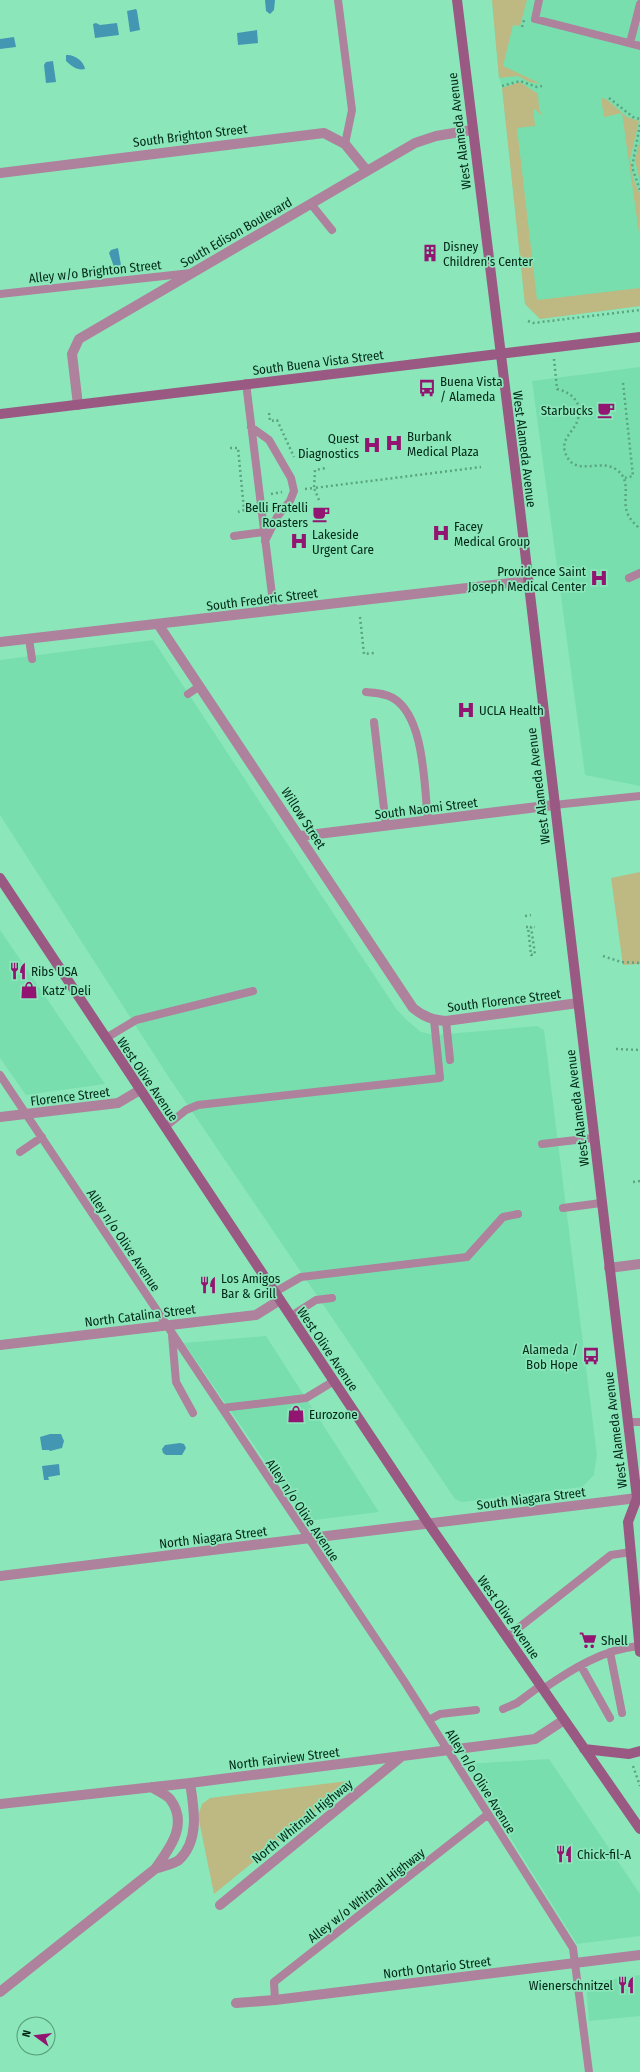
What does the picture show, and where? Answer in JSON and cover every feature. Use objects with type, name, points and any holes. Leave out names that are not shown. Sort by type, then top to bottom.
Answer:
[{"type":"main road","name":"West Alameda Avenue","points":[[457,0],[593,1138],[638,1500],[628,1522],[640,1649]]},
{"type":"main road","name":"South Buena Vista Street","points":[[0,414],[246,383],[499,355],[640,337]]},
{"type":"main road","name":"West Olive Avenue","points":[[1,882],[428,1523],[640,1829]]},
{"type":"main road","points":[[584,1749],[629,1754],[640,1750]]},
{"type":"street","name":"South Edison Boulevard","points":[[78,405],[72,354],[79,339],[415,143],[436,136],[472,130]]},
{"type":"street","name":"South Brighton Street","points":[[0,173],[324,133],[345,144],[367,171]]},
{"type":"street","name":"South Frederic Street","points":[[0,642],[527,581]]},
{"type":"street","name":"Willow Street","points":[[158,624],[301,836],[414,1008],[421,1014],[434,1020]]},
{"type":"street","name":"South Naomi Street","points":[[301,836],[554,805]]},
{"type":"street","name":"South Florence Street","points":[[434,1020],[446,1021],[578,1003]]},
{"type":"street","name":"Florence Street","points":[[0,1117],[118,1103],[140,1090]]},
{"type":"street","points":[[609,1268],[640,1264]]},
{"type":"street","name":"North Catalina Street","points":[[0,1345],[169,1329],[256,1315],[277,1296]]},
{"type":"street","name":"South Niagara Street","points":[[428,1523],[638,1500]]},
{"type":"street","name":"North Niagara Street","points":[[0,1576],[428,1523]]},
{"type":"street","name":"North Fairview Street","points":[[0,1804],[190,1783],[535,1739],[564,1720]]},
{"type":"street","name":"North Whitnall Highway","points":[[220,1905],[401,1757]]},
{"type":"street","points":[[0,1992],[155,1869],[178,1860],[191,1843],[194,1820],[190,1783]]},
{"type":"street","points":[[152,1787],[169,1798],[178,1815],[176,1837],[155,1869]]},
{"type":"street","name":"North Ontario Street","points":[[236,2003],[275,2000],[640,1955]]},
{"type":"lane","points":[[338,0],[352,110],[345,144]]},
{"type":"lane","points":[[540,0],[534,19],[640,46]]},
{"type":"lane","points":[[630,43],[640,4]]},
{"type":"lane","points":[[311,204],[332,230]]},
{"type":"lane","name":"Alley w/o Brighton Street","points":[[0,294],[192,272]]},
{"type":"lane","points":[[246,383],[274,610]]},
{"type":"lane","points":[[251,427],[269,440],[291,478],[294,491],[290,501],[277,517],[265,541]]},
{"type":"lane","points":[[234,536],[264,532]]},
{"type":"lane","points":[[629,578],[640,573]]},
{"type":"lane","points":[[30,639],[32,659]]},
{"type":"lane","points":[[188,694],[200,686]]},
{"type":"lane","points":[[366,692],[382,693],[394,698],[404,708],[413,721],[419,739],[428,820]]},
{"type":"lane","points":[[374,722],[386,826]]},
{"type":"lane","points":[[554,805],[640,796]]},
{"type":"lane","points":[[106,1038],[136,1020],[253,991]]},
{"type":"lane","points":[[165,1127],[186,1110],[198,1105],[440,1078],[434,1020]]},
{"type":"lane","points":[[446,1021],[450,1060]]},
{"type":"lane","name":"Alley n/o Olive Avenue","points":[[0,1075],[429,1720],[573,1948],[589,2072]]},
{"type":"lane","points":[[20,1152],[42,1137]]},
{"type":"lane","points":[[542,1144],[593,1138]]},
{"type":"lane","points":[[563,1208],[601,1203]]},
{"type":"lane","points":[[277,1296],[301,1277],[420,1266],[467,1257],[503,1217],[518,1214]]},
{"type":"lane","points":[[291,1316],[316,1300],[332,1298]]},
{"type":"lane","points":[[169,1329],[176,1382],[193,1413]]},
{"type":"lane","points":[[222,1408],[306,1398],[334,1381]]},
{"type":"lane","points":[[628,1422],[640,1422]]},
{"type":"lane","points":[[506,1636],[611,1555],[631,1552]]},
{"type":"lane","points":[[503,1708],[517,1703],[581,1666],[610,1652],[623,1648],[640,1649]]},
{"type":"lane","points":[[610,1652],[622,1713]]},
{"type":"lane","points":[[581,1666],[610,1718]]},
{"type":"lane","points":[[429,1720],[440,1714],[476,1710]]},
{"type":"lane","name":"Alley w/o Whitnall Highway","points":[[275,2000],[274,1982],[487,1814]]},
{"type":"path","points":[[502,86],[520,81],[537,87],[542,86]]},
{"type":"path","points":[[609,98],[633,117],[640,119]]},
{"type":"path","points":[[640,125],[632,167],[640,190]]},
{"type":"path","points":[[528,321],[533,323],[640,310]]},
{"type":"path","points":[[553,348],[557,389],[565,391],[574,397],[579,405],[577,423],[565,440],[564,450],[568,459],[574,465],[584,468],[608,465],[617,470],[625,478],[627,513],[640,529]]},
{"type":"path","points":[[623,383],[633,476],[625,478]]},
{"type":"path","points":[[230,448],[238,448],[244,510],[238,512]]},
{"type":"path","points":[[319,500],[314,488],[481,468]]},
{"type":"path","points":[[360,618],[364,654],[374,653]]},
{"type":"path","points":[[525,916],[531,915]]},
{"type":"path","points":[[526,928],[528,927],[531,955],[535,954],[532,927],[535,927]]},
{"type":"path","points":[[603,956],[621,962],[640,962]]},
{"type":"path","points":[[616,1048],[640,1050]]},
{"type":"path","points":[[633,1182],[640,1181]]},
{"type":"path","points":[[632,1764],[640,1786]]},
{"type":"shaded area","points":[[492,0],[640,0],[640,306],[540,319],[525,304],[502,86],[499,78]]},
{"type":"shaded area","points":[[492,0],[527,0],[520,26],[513,25],[503,66],[541,84],[529,82],[518,76],[499,78]]},
{"type":"shaded area","points":[[520,82],[538,94],[539,109],[543,116],[533,108],[535,126],[517,128],[537,300],[640,288],[640,306],[540,319],[525,304],[502,88]]},
{"type":"shaded area","points":[[601,98],[606,99],[627,117],[639,121],[630,159],[633,178],[640,195],[639,233],[622,113],[604,117]]},
{"type":"shaded area","points":[[640,139],[640,182],[635,160]]},
{"type":"shaded area","name":"Providence Saint Joseph Medical Center","points":[[640,367],[640,786],[585,775],[532,381]]},
{"type":"shaded area","points":[[153,640],[397,1010],[409,1022],[421,1032],[435,1035],[537,1026],[544,1030],[597,1455],[594,1475],[582,1487],[462,1502],[455,1499],[168,1076],[0,815],[0,660]]},
{"type":"shaded area","points":[[640,872],[640,964],[623,965],[611,878]]},
{"type":"shaded area","points":[[0,930],[105,1084],[26,1095],[0,1058]]},
{"type":"shaded area","points":[[266,1336],[379,1512],[306,1521],[184,1343]]},
{"type":"shaded area","points":[[549,1759],[640,1894],[640,1936],[577,1944],[464,1764]]},
{"type":"shaded area","points":[[348,1781],[349,1784],[214,1894],[198,1816],[202,1804],[210,1798]]},
{"type":"shaded area","points":[[640,1975],[640,2016],[589,2021],[586,1983]]},
{"type":"water","points":[[265,0],[275,0],[274,10],[270,14],[266,11]]},
{"type":"water","points":[[136,9],[140,30],[130,32],[127,11]]},
{"type":"water","points":[[96,23],[100,25],[117,23],[119,35],[95,38],[93,24]]},
{"type":"water","points":[[257,30],[258,43],[238,45],[237,33]]},
{"type":"water","points":[[14,37],[16,47],[0,49],[0,39]]},
{"type":"water","points":[[66,55],[78,59],[83,63],[85,69],[77,69],[70,65],[66,61]]},
{"type":"water","points":[[53,61],[56,82],[46,83],[44,65],[46,62]]},
{"type":"water","points":[[118,248],[121,265],[120,268],[117,269],[114,267],[109,253],[111,250]]},
{"type":"water","points":[[50,1434],[61,1434],[64,1441],[62,1448],[50,1451],[42,1450],[40,1437]]},
{"type":"water","points":[[180,1443],[184,1444],[186,1448],[182,1455],[166,1455],[163,1453],[162,1449],[165,1445]]},
{"type":"water","points":[[59,1464],[60,1475],[48,1477],[49,1480],[44,1480],[42,1466]]},
{"type":"place","name":"Disney Children's Center","points":[[430,253]]},
{"type":"place","name":"Buena Vista / Alameda","points":[[427,388]]},
{"type":"place","name":"Starbucks","points":[[606,410]]},
{"type":"place","name":"Burbank Medical Plaza","points":[[394,443]]},
{"type":"place","name":"Quest Diagnostics","points":[[372,445]]},
{"type":"place","name":"Belli Fratelli Roasters","points":[[321,514]]},
{"type":"place","name":"Facey Medical Group","points":[[441,533]]},
{"type":"place","name":"Lakeside Urgent Care","points":[[299,541]]},
{"type":"place","name":"Providence Saint Joseph Medical Center","points":[[599,578]]},
{"type":"place","name":"UCLA Health","points":[[466,710]]},
{"type":"place","name":"Ribs USA","points":[[18,971]]},
{"type":"place","name":"Katz' Deli","points":[[29,990]]},
{"type":"place","name":"Los Amigos Bar & Grill","points":[[208,1285]]},
{"type":"place","name":"Alameda / Bob Hope","points":[[591,1356]]},
{"type":"place","name":"Eurozone","points":[[296,1414]]},
{"type":"place","name":"Shell","points":[[588,1640]]},
{"type":"place","name":"Chick-fil-A","points":[[564,1854]]},
{"type":"place","name":"Wienerschnitzel","points":[[626,1985]]}]
